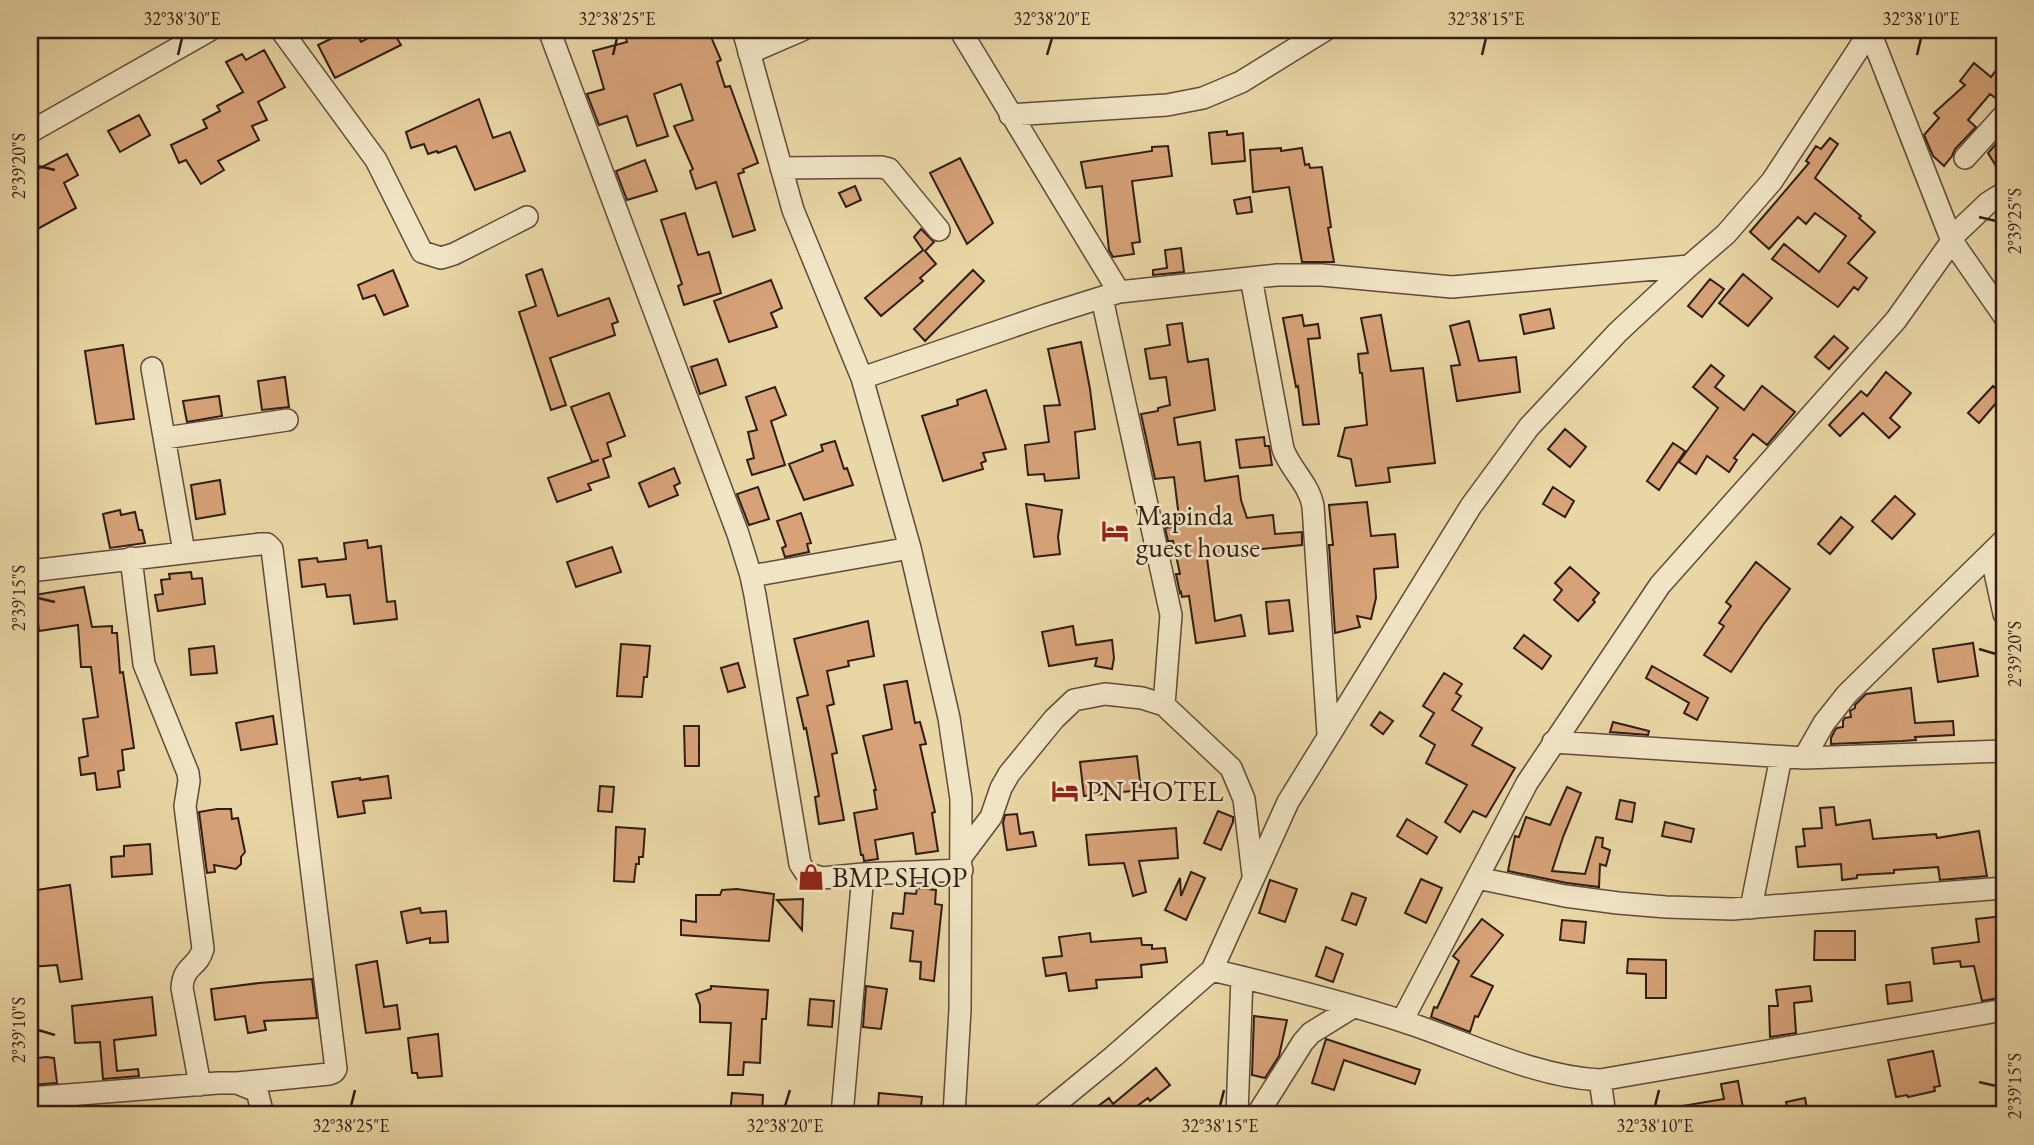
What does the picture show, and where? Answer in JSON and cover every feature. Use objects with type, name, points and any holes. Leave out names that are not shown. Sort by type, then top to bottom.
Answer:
[{"type":"street","points":[[30,132],[210,30]]},
{"type":"street","points":[[281,30],[376,160],[422,252],[441,258],[454,254],[527,217]]},
{"type":"street","points":[[549,30],[738,534],[751,576],[770,675],[800,864],[806,873],[822,878],[962,864]]},
{"type":"street","points":[[743,30],[793,209],[862,378],[911,548],[949,718],[961,799],[962,864],[960,1009],[954,1115]]},
{"type":"street","points":[[749,53],[802,30]]},
{"type":"street","points":[[960,30],[1110,295],[1171,615],[1164,705]]},
{"type":"street","points":[[1870,31],[1951,239],[2004,316]]},
{"type":"street","points":[[1042,1115],[1212,970],[1288,802],[1471,506],[1529,427],[1618,332],[1727,234],[1772,181],[1870,31]]},
{"type":"street","points":[[1010,115],[1167,105],[1203,98],[1241,82],[1314,32]]},
{"type":"street","points":[[1965,158],[2004,115]]},
{"type":"street","points":[[781,168],[890,169],[939,230]]},
{"type":"street","points":[[1402,1021],[1527,783],[1660,585],[1896,320],[1951,239],[1988,203],[2004,192]]},
{"type":"street","points":[[862,378],[1110,295],[1276,275],[1322,275],[1452,287],[1689,266]]},
{"type":"street","points":[[1251,278],[1283,449],[1311,495],[1313,506],[1328,734]]},
{"type":"street","points":[[152,368],[184,552]]},
{"type":"street","points":[[165,438],[287,420]]},
{"type":"street","points":[[30,571],[260,544],[267,544],[272,549],[336,1062],[336,1069],[329,1074],[30,1098]]},
{"type":"street","points":[[1998,547],[2004,614]]},
{"type":"street","points":[[1804,758],[1824,723],[1847,694],[1998,547]]},
{"type":"street","points":[[751,576],[911,548]]},
{"type":"street","points":[[131,558],[144,664],[189,780],[185,806],[203,949],[198,961],[188,968],[182,988],[200,1084]]},
{"type":"street","points":[[962,864],[991,817],[1009,774],[1054,719],[1074,700],[1105,694],[1142,698],[1164,705],[1231,768],[1244,799],[1254,875]]},
{"type":"street","points":[[1553,742],[1804,758],[2004,751]]},
{"type":"street","points":[[1751,908],[1781,757]]},
{"type":"street","points":[[842,1115],[863,874]]},
{"type":"street","points":[[1477,878],[1565,896],[1666,907],[1751,908],[2004,888]]},
{"type":"street","points":[[1212,970],[1402,1021],[1549,1072],[1577,1079],[1600,1080],[2004,1010]]},
{"type":"street","points":[[1237,1115],[1242,977]]},
{"type":"street","points":[[1257,1115],[1311,1033],[1353,1007]]},
{"type":"street","points":[[1600,1080],[1605,1115]]},
{"type":"street","points":[[237,1083],[257,1091],[263,1115]]},
{"type":"building","points":[[349,30],[355,30],[361,42],[383,30],[392,30],[401,45],[335,78],[318,45]]},
{"type":"building","points":[[642,30],[708,30],[721,60],[717,62],[725,87],[730,86],[758,163],[738,174],[755,230],[733,237],[716,182],[696,189],[690,171],[693,169],[674,126],[693,120],[681,84],[654,94],[668,136],[637,146],[627,116],[599,125],[587,94],[604,89],[593,51],[627,42],[625,35]]},
{"type":"building","points":[[264,50],[285,87],[258,102],[267,120],[252,126],[259,140],[218,161],[224,170],[201,184],[186,160],[179,163],[171,145],[207,128],[203,120],[220,111],[217,106],[243,92],[226,62],[242,54],[246,60]]},
{"type":"building","points":[[2004,59],[2004,102],[1990,94],[1968,120],[1976,127],[1955,149],[1944,166],[1933,156],[1924,135],[1939,118],[1934,113],[1965,85],[1960,81],[1974,63],[1991,77]]},
{"type":"building","points":[[479,99],[493,138],[510,132],[525,171],[475,190],[456,146],[428,154],[424,144],[411,148],[406,132]]},
{"type":"building","points":[[139,115],[150,135],[120,152],[108,131]]},
{"type":"building","points":[[1227,131],[1227,135],[1243,133],[1245,161],[1212,164],[1209,133]]},
{"type":"building","points":[[1830,138],[1838,144],[1815,178],[1861,216],[1859,218],[1875,232],[1848,263],[1867,278],[1858,290],[1854,287],[1838,307],[1772,259],[1784,244],[1819,272],[1846,236],[1815,213],[1806,224],[1798,217],[1769,249],[1750,232],[1809,163],[1806,161],[1816,146],[1821,149]]},
{"type":"building","points":[[1996,144],[2004,151],[2004,179],[1988,153]]},
{"type":"building","points":[[1168,146],[1172,176],[1132,181],[1140,242],[1132,243],[1134,254],[1113,257],[1109,250],[1102,186],[1086,188],[1081,162]]},
{"type":"building","points":[[1281,148],[1281,151],[1302,148],[1305,165],[1309,164],[1310,168],[1322,167],[1334,262],[1302,262],[1289,187],[1253,192],[1250,150]]},
{"type":"building","points":[[67,154],[78,175],[64,183],[76,208],[30,233],[30,173]]},
{"type":"building","points":[[960,158],[993,223],[967,244],[930,173]]},
{"type":"building","points":[[645,160],[657,191],[627,200],[616,171]]},
{"type":"building","points":[[855,186],[861,200],[846,207],[839,193]]},
{"type":"building","points":[[1250,197],[1252,212],[1237,214],[1234,200]]},
{"type":"building","points":[[685,213],[698,255],[709,252],[721,293],[684,305],[678,286],[682,284],[661,220]]},
{"type":"building","points":[[921,229],[934,242],[925,251],[936,264],[920,278],[923,281],[881,316],[865,298],[923,250],[914,237]]},
{"type":"building","points":[[1181,248],[1184,272],[1153,275],[1153,270],[1167,268],[1165,250]]},
{"type":"building","points":[[542,269],[558,316],[609,298],[618,322],[612,324],[615,335],[550,358],[566,405],[551,410],[519,312],[536,306],[526,275]]},
{"type":"building","points":[[393,270],[408,306],[384,315],[375,295],[363,299],[358,285]]},
{"type":"building","points":[[973,270],[984,281],[925,341],[914,329]]},
{"type":"building","points":[[1743,274],[1772,298],[1748,326],[1719,303]]},
{"type":"building","points":[[1710,279],[1724,289],[1702,317],[1688,306]]},
{"type":"building","points":[[771,280],[782,308],[771,313],[777,327],[729,342],[714,301]]},
{"type":"building","points":[[1550,309],[1554,328],[1524,334],[1520,315]]},
{"type":"building","points":[[1302,315],[1304,326],[1318,324],[1320,338],[1308,339],[1319,424],[1303,425],[1298,386],[1296,387],[1283,318]]},
{"type":"building","points":[[1381,315],[1391,371],[1423,368],[1435,463],[1388,468],[1390,482],[1356,486],[1351,459],[1338,456],[1345,428],[1367,425],[1358,354],[1368,353],[1361,318]]},
{"type":"building","points":[[1469,321],[1479,361],[1516,357],[1520,392],[1457,401],[1451,366],[1460,365],[1450,326]]},
{"type":"building","points":[[1182,323],[1188,362],[1208,359],[1215,410],[1174,418],[1178,445],[1200,442],[1205,481],[1238,476],[1247,518],[1273,515],[1275,534],[1302,532],[1302,545],[1207,558],[1215,621],[1241,615],[1245,636],[1196,643],[1189,596],[1182,597],[1180,593],[1176,574],[1180,574],[1173,541],[1168,541],[1165,528],[1180,526],[1174,477],[1155,479],[1141,414],[1158,411],[1158,408],[1170,405],[1166,377],[1150,379],[1145,349],[1170,345],[1167,325]]},
{"type":"building","points":[[1834,336],[1848,348],[1829,369],[1815,357]]},
{"type":"building","points":[[1081,342],[1095,429],[1075,432],[1079,478],[1045,481],[1044,474],[1028,475],[1025,445],[1049,442],[1044,406],[1060,405],[1048,349]]},
{"type":"building","points":[[123,345],[134,419],[96,424],[85,351]]},
{"type":"building","points":[[717,359],[726,385],[700,394],[691,367]]},
{"type":"building","points":[[1711,365],[1724,376],[1715,387],[1744,410],[1762,386],[1795,412],[1767,445],[1753,434],[1734,458],[1737,460],[1729,472],[1707,456],[1696,474],[1679,462],[1718,408],[1693,387]]},
{"type":"building","points":[[1886,372],[1911,393],[1890,418],[1900,427],[1889,438],[1863,413],[1840,436],[1829,425],[1861,391],[1867,396]]},
{"type":"building","points":[[285,377],[289,407],[262,410],[258,381]]},
{"type":"building","points":[[1993,386],[2003,395],[1979,423],[1968,413]]},
{"type":"building","points":[[775,387],[786,415],[771,421],[785,465],[752,475],[747,460],[754,458],[748,432],[757,430],[746,397]]},
{"type":"building","points":[[986,390],[1006,449],[983,453],[986,461],[981,463],[983,469],[943,481],[922,416],[958,405],[957,400]]},
{"type":"building","points":[[609,393],[625,436],[607,443],[611,456],[603,459],[609,477],[588,484],[591,490],[557,502],[548,478],[599,460],[592,462],[571,407]]},
{"type":"building","points":[[219,396],[222,416],[187,422],[183,401]]},
{"type":"building","points":[[1565,429],[1586,447],[1570,467],[1548,449]]},
{"type":"building","points":[[1264,437],[1265,446],[1269,446],[1272,465],[1240,468],[1236,440]]},
{"type":"building","points":[[835,441],[844,469],[847,468],[853,485],[804,500],[789,464],[823,451],[821,445]]},
{"type":"building","points":[[1673,443],[1685,451],[1659,490],[1647,481]]},
{"type":"building","points":[[674,468],[680,483],[674,486],[678,495],[649,507],[639,483]]},
{"type":"building","points":[[220,480],[225,514],[196,519],[191,485]]},
{"type":"building","points":[[758,487],[769,519],[749,525],[737,494]]},
{"type":"building","points":[[1553,487],[1574,501],[1565,517],[1543,504]]},
{"type":"building","points":[[1895,496],[1915,514],[1892,539],[1872,521]]},
{"type":"building","points":[[1367,502],[1371,536],[1395,534],[1398,567],[1374,569],[1376,598],[1371,619],[1357,616],[1360,627],[1335,633],[1329,545],[1333,545],[1329,505]]},
{"type":"building","points":[[1026,504],[1062,510],[1058,537],[1060,554],[1034,557]]},
{"type":"building","points":[[120,510],[121,515],[135,512],[145,543],[110,548],[103,514]]},
{"type":"building","points":[[801,513],[811,543],[807,544],[809,552],[785,557],[782,548],[786,546],[777,521]]},
{"type":"building","points":[[1841,517],[1853,527],[1830,554],[1818,544]]},
{"type":"building","points":[[367,540],[368,548],[381,546],[387,602],[395,601],[397,619],[354,624],[350,595],[327,597],[325,584],[302,587],[299,560],[317,558],[318,562],[346,559],[344,543]]},
{"type":"building","points":[[612,547],[621,572],[576,587],[567,562]]},
{"type":"building","points":[[1756,562],[1790,589],[1731,672],[1704,655],[1724,626],[1719,623],[1731,606],[1726,602]]},
{"type":"building","points":[[1570,567],[1599,593],[1593,600],[1595,602],[1578,621],[1554,600],[1562,590],[1555,583]]},
{"type":"building","points":[[191,572],[192,579],[202,578],[205,604],[158,611],[155,595],[163,594],[161,580],[170,579],[169,574]]},
{"type":"building","points":[[84,587],[92,627],[112,626],[112,633],[117,633],[120,673],[123,672],[134,748],[122,750],[124,770],[118,771],[120,787],[97,790],[95,773],[81,775],[79,758],[88,756],[83,719],[98,717],[91,667],[81,667],[78,625],[39,631],[34,595]]},
{"type":"building","points":[[1289,600],[1293,631],[1269,634],[1266,602]]},
{"type":"building","points":[[868,621],[874,656],[848,661],[849,666],[827,671],[834,704],[827,706],[837,753],[832,754],[844,820],[819,824],[815,797],[819,796],[806,728],[804,729],[797,698],[808,695],[794,639]]},
{"type":"building","points":[[1073,626],[1076,645],[1112,640],[1112,669],[1095,666],[1097,658],[1049,666],[1042,632]]},
{"type":"building","points":[[1524,635],[1551,656],[1542,669],[1514,648]]},
{"type":"building","points":[[1973,643],[1978,676],[1938,682],[1933,649]]},
{"type":"building","points":[[621,644],[650,646],[642,697],[617,696]]},
{"type":"building","points":[[214,646],[217,673],[191,675],[189,649]]},
{"type":"building","points":[[738,663],[745,687],[728,692],[721,668]]},
{"type":"building","points":[[1652,666],[1708,698],[1697,720],[1684,713],[1689,703],[1646,678]]},
{"type":"building","points":[[1444,673],[1462,684],[1456,693],[1461,696],[1452,710],[1482,728],[1472,745],[1515,768],[1486,817],[1473,811],[1460,832],[1445,822],[1467,785],[1426,763],[1435,745],[1420,736],[1434,713],[1423,706]]},
{"type":"building","points":[[907,681],[915,723],[920,722],[926,744],[920,745],[935,812],[932,813],[938,851],[916,854],[913,833],[875,840],[878,859],[864,861],[854,813],[877,809],[876,790],[863,736],[892,729],[884,685]]},
{"type":"building","points":[[1911,688],[1915,723],[1953,721],[1954,735],[1915,737],[1916,740],[1831,744],[1835,730],[1843,727],[1845,718],[1851,717],[1850,711],[1866,694]]},
{"type":"building","points":[[1380,712],[1393,721],[1383,734],[1371,725]]},
{"type":"building","points":[[273,716],[277,744],[241,750],[236,723]]},
{"type":"building","points":[[1613,722],[1649,731],[1648,735],[1610,732]]},
{"type":"building","points":[[684,726],[699,726],[699,766],[685,766]]},
{"type":"building","points":[[1137,756],[1141,790],[1084,796],[1080,762]]},
{"type":"building","points":[[388,776],[391,798],[363,801],[365,813],[338,817],[332,782]]},
{"type":"building","points":[[600,786],[614,787],[612,812],[598,811]]},
{"type":"building","points":[[1567,787],[1581,793],[1552,871],[1585,874],[1596,837],[1603,838],[1602,847],[1610,850],[1606,866],[1600,864],[1599,887],[1508,871],[1515,836],[1519,837],[1526,817],[1550,825]]},
{"type":"building","points":[[1620,800],[1635,803],[1632,822],[1616,819]]},
{"type":"building","points":[[1834,807],[1836,825],[1870,820],[1873,839],[1936,834],[1937,838],[1979,831],[1987,876],[1940,880],[1938,867],[1857,875],[1857,878],[1842,880],[1841,864],[1798,867],[1796,847],[1805,846],[1803,829],[1822,828],[1820,808]]},
{"type":"building","points":[[231,809],[232,819],[238,818],[245,852],[236,869],[214,865],[215,872],[207,873],[199,812]]},
{"type":"building","points":[[1218,811],[1233,817],[1221,850],[1204,843]]},
{"type":"building","points":[[1017,814],[1020,834],[1033,832],[1036,846],[1007,850],[1003,823],[1005,815]]},
{"type":"building","points":[[1407,819],[1437,837],[1427,854],[1397,836]]},
{"type":"building","points":[[1665,822],[1694,829],[1691,842],[1662,836]]},
{"type":"building","points":[[616,827],[645,829],[643,857],[639,857],[639,864],[636,864],[634,882],[614,881]]},
{"type":"building","points":[[1176,828],[1178,858],[1139,861],[1146,892],[1133,896],[1124,863],[1089,865],[1086,835]]},
{"type":"building","points":[[150,844],[152,874],[112,877],[111,857],[124,856],[124,846]]},
{"type":"building","points":[[1191,872],[1205,878],[1186,920],[1165,910],[1180,878],[1181,896]]},
{"type":"building","points":[[1421,879],[1442,888],[1426,923],[1405,913]]},
{"type":"building","points":[[1270,880],[1297,889],[1285,922],[1259,913]]},
{"type":"building","points":[[70,885],[82,979],[60,982],[57,965],[30,967],[30,891]]},
{"type":"building","points":[[917,888],[936,890],[935,904],[942,905],[934,981],[920,979],[921,962],[910,961],[913,931],[891,928],[893,913],[903,914],[905,893],[916,894]]},
{"type":"building","points":[[737,889],[774,894],[769,941],[681,935],[681,920],[696,922],[696,895],[720,895],[722,890]]},
{"type":"building","points":[[1352,893],[1366,898],[1356,925],[1342,920]]},
{"type":"building","points":[[803,899],[802,930],[777,900]]},
{"type":"building","points":[[420,908],[421,913],[446,911],[448,942],[430,943],[430,938],[407,943],[401,912]]},
{"type":"building","points":[[2004,916],[2004,997],[1982,1001],[1974,966],[1961,967],[1960,961],[1934,964],[1932,948],[1979,942],[1976,919]]},
{"type":"building","points":[[1482,919],[1503,935],[1471,976],[1493,986],[1478,1017],[1475,1016],[1470,1032],[1431,1017],[1459,961],[1453,956]]},
{"type":"building","points":[[1562,920],[1586,922],[1584,943],[1560,940]]},
{"type":"building","points":[[1815,931],[1855,931],[1855,960],[1814,960]]},
{"type":"building","points":[[1090,933],[1091,942],[1141,938],[1142,945],[1152,945],[1152,949],[1165,948],[1167,962],[1141,965],[1142,977],[1096,980],[1097,988],[1069,991],[1066,973],[1046,976],[1043,958],[1062,956],[1059,937]]},
{"type":"building","points":[[1326,947],[1343,954],[1333,982],[1316,976]]},
{"type":"building","points":[[1628,959],[1666,960],[1666,998],[1646,998],[1646,974],[1627,973]]},
{"type":"building","points":[[377,961],[384,1007],[397,1005],[400,1029],[366,1033],[356,965]]},
{"type":"building","points":[[312,979],[317,1018],[264,1021],[266,1030],[248,1033],[245,1016],[215,1020],[211,989]]},
{"type":"building","points":[[1910,982],[1912,1001],[1888,1004],[1886,985]]},
{"type":"building","points":[[711,986],[768,990],[766,1019],[762,1019],[760,1063],[744,1062],[743,1075],[728,1075],[731,1023],[700,1022],[700,1005],[696,994],[711,989]]},
{"type":"building","points":[[866,986],[887,989],[881,1029],[863,1027]]},
{"type":"building","points":[[1810,986],[1812,1001],[1794,1003],[1796,1033],[1770,1037],[1769,1006],[1778,1006],[1776,990]]},
{"type":"building","points":[[152,997],[156,1035],[114,1040],[117,1071],[138,1069],[139,1076],[103,1079],[100,1042],[75,1043],[72,1006]]},
{"type":"building","points":[[810,999],[834,1001],[832,1027],[808,1025]]},
{"type":"building","points":[[1254,1016],[1287,1020],[1279,1056],[1265,1078],[1252,1075]]},
{"type":"building","points":[[438,1034],[442,1076],[418,1078],[417,1073],[412,1073],[408,1038]]},
{"type":"building","points":[[1326,1039],[1420,1070],[1415,1084],[1344,1060],[1334,1090],[1312,1083]]},
{"type":"building","points":[[1933,1051],[1940,1086],[1934,1087],[1935,1091],[1896,1097],[1888,1060]]},
{"type":"building","points":[[54,1058],[57,1083],[30,1085],[30,1059]]},
{"type":"building","points":[[1156,1068],[1170,1085],[1150,1101],[1148,1098],[1125,1115],[1086,1115],[1109,1098],[1113,1104]]},
{"type":"building","points":[[1738,1081],[1744,1113],[1676,1115],[1676,1107],[1724,1099],[1721,1084]]},
{"type":"building","points":[[732,1093],[763,1095],[762,1115],[730,1115]]},
{"type":"building","points":[[879,1093],[922,1097],[920,1115],[902,1115],[903,1109],[878,1107]]},
{"type":"building","points":[[1805,1098],[1808,1114],[1789,1115],[1786,1102]]},
{"type":"place","name":"Mapinda guest house","points":[[1115,531]]},
{"type":"place","name":"PN HOTEL","points":[[1065,791]]},
{"type":"place","name":"BMP SHOP","points":[[811,877]]}]
